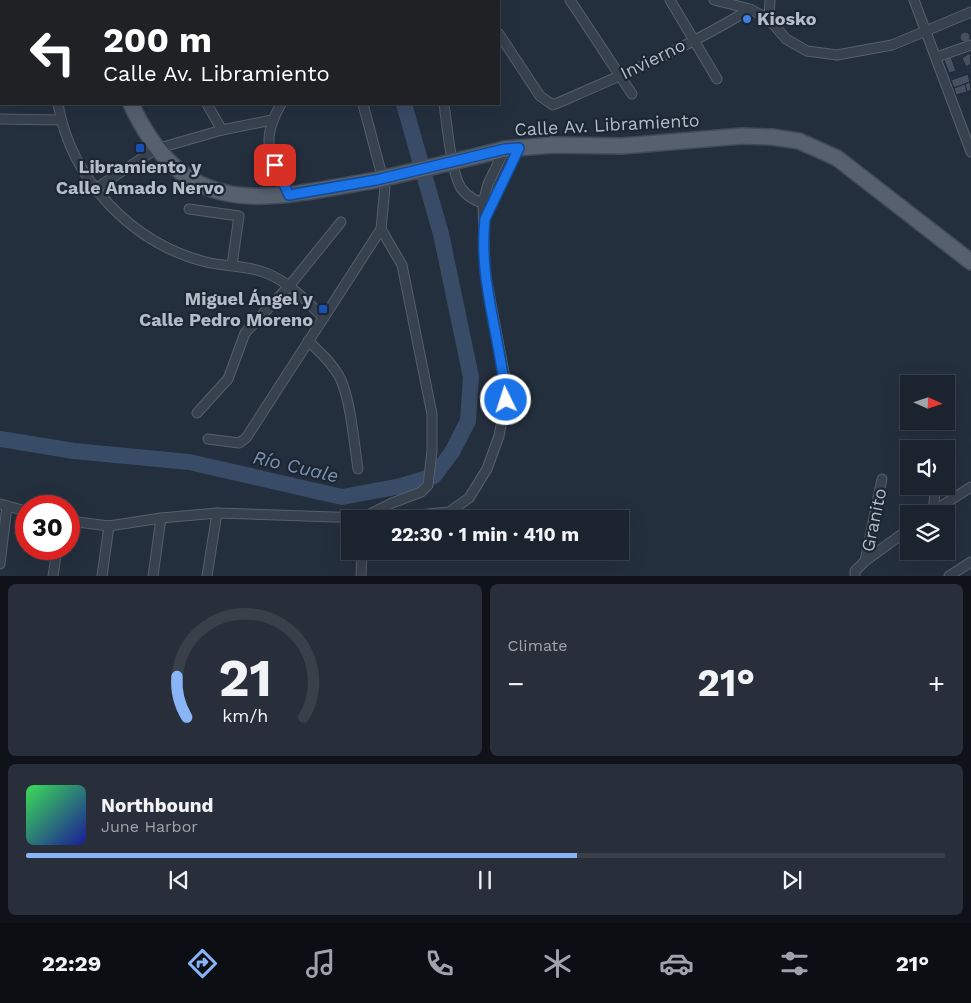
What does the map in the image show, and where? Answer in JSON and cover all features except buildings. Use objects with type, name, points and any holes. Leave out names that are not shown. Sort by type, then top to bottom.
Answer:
[{"type":"main road","name":"Calle Av. Libramiento","points":[[132,105],[156,149],[184,176],[212,190],[253,197],[289,195],[380,183],[512,148],[552,145],[622,146],[742,136],[772,137],[799,142],[837,158],[971,262]]},
{"type":"street","points":[[570,0],[632,94]]},
{"type":"street","points":[[670,0],[695,39],[717,79]]},
{"type":"street","points":[[714,0],[750,9],[769,19],[786,39],[807,52],[837,55],[892,45],[971,12]]},
{"type":"street","points":[[769,19],[770,0]]},
{"type":"street","points":[[914,0],[971,151]]},
{"type":"street","name":"Invierno","points":[[500,36],[540,96],[553,105],[619,76],[695,39],[750,9]]},
{"type":"street","points":[[937,57],[971,45]]},
{"type":"street","points":[[58,105],[60,120],[74,157],[95,189],[117,215],[160,244],[206,262],[232,264],[267,273],[290,285],[323,317]]},
{"type":"street","points":[[208,105],[222,130]]},
{"type":"street","points":[[280,105],[272,120],[268,150],[289,195]]},
{"type":"street","points":[[363,105],[380,183],[380,229],[402,266],[432,414],[432,443],[428,485],[421,492],[378,510]]},
{"type":"street","points":[[444,105],[456,176],[462,188],[471,198],[487,205]]},
{"type":"street","points":[[0,119],[60,120]]},
{"type":"street","points":[[95,189],[156,149],[222,130],[272,120]]},
{"type":"street","points":[[487,205],[512,148]]},
{"type":"street","points":[[452,510],[469,498],[487,469],[499,436],[506,400],[504,372],[485,272],[485,219],[488,184],[512,148]]},
{"type":"street","points":[[189,208],[240,216],[232,264]]},
{"type":"street","points":[[197,413],[228,379],[245,333],[290,285],[341,222]]},
{"type":"street","points":[[208,439],[239,443],[246,438],[380,229]]},
{"type":"street","points":[[308,341],[326,357],[341,380],[358,469]]},
{"type":"street","name":"Granito","points":[[865,561],[882,479]]},
{"type":"street","points":[[942,505],[971,487]]},
{"type":"street","points":[[0,564],[4,505]]},
{"type":"street","points":[[207,576],[217,513]]},
{"type":"street","points":[[80,522],[109,526],[161,518],[217,513],[341,517]]},
{"type":"street","points":[[153,576],[161,518]]},
{"type":"street","points":[[102,576],[109,526]]},
{"type":"street","points":[[855,576],[855,571],[865,561],[900,535]]},
{"type":"street","points":[[53,576],[55,560]]},
{"type":"street","points":[[361,576],[362,560]]},
{"type":"street","points":[[950,576],[971,562]]},
{"type":"waterway","name":"Río Cuale","points":[[0,439],[74,451],[189,462],[342,497],[401,486],[434,476],[452,452],[468,421],[471,377],[441,234],[404,105]]},
{"type":"place","name":"Kiosko","points":[[747,19]]},
{"type":"place","name":"Libramiento y Calle Amado Nervo","points":[[140,148]]},
{"type":"place","name":"Miguel Ángel y Calle Pedro Moreno","points":[[323,309]]},
{"type":"route","points":[[275,165],[289,195],[376,180],[505,149],[519,148],[485,219],[484,230],[485,272],[504,372],[506,400]]}]
